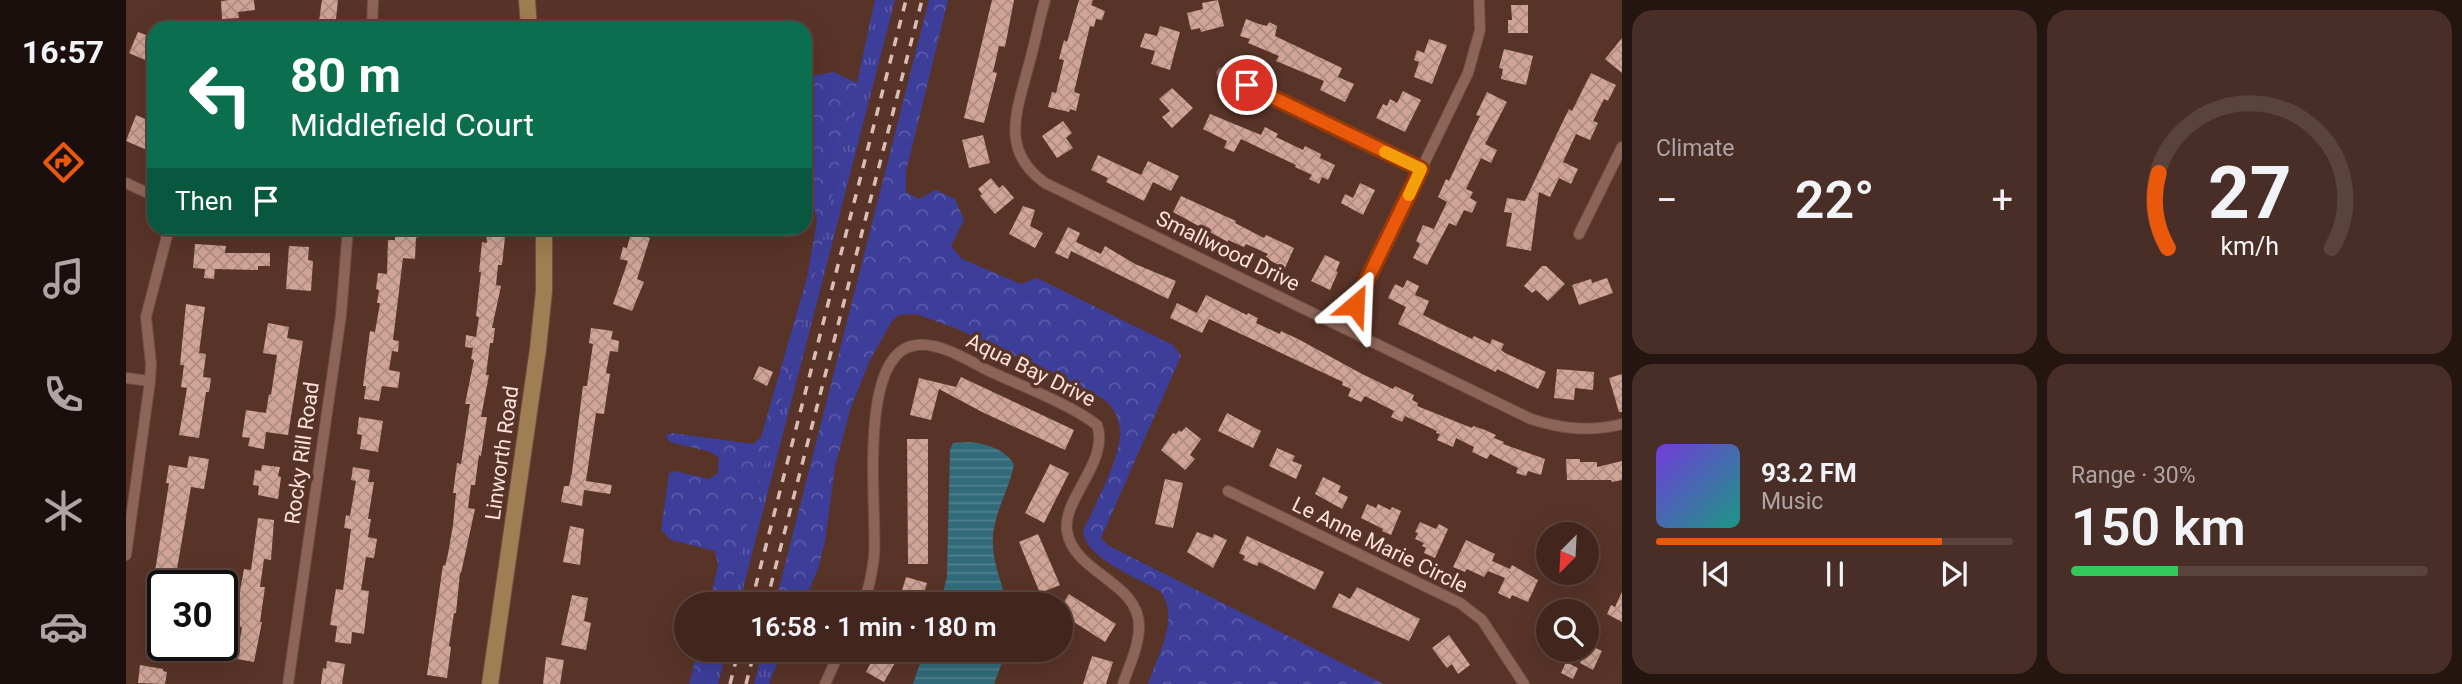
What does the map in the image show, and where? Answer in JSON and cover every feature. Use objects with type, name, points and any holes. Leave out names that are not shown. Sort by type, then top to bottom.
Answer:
[{"type":"main road","points":[[527,0],[528,21]]},
{"type":"main road","name":"Linworth Road","points":[[490,684],[538,349],[544,291],[544,235]]},
{"type":"street","points":[[372,21],[373,0]]},
{"type":"street","name":"Smallwood Drive","points":[[1045,0],[1015,117],[1015,138],[1020,159],[1031,173],[1045,183],[1531,419],[1582,430],[1622,424]]},
{"type":"street","points":[[1344,328],[1468,73],[1480,30],[1479,0]]},
{"type":"street","points":[[1222,73],[1421,169]]},
{"type":"street","points":[[1579,234],[1622,147]]},
{"type":"street","points":[[126,183],[147,193]]},
{"type":"street","points":[[126,555],[150,381],[146,317],[167,235]]},
{"type":"street","name":"Rocky Rill Road","points":[[288,684],[341,315],[347,235]]},
{"type":"street","name":"Aqua Bay Drive","points":[[868,592],[874,556],[873,432],[875,411],[888,370],[894,358],[904,348],[919,344],[950,351],[1097,425],[1100,433],[1097,451],[1069,513],[1066,529],[1071,545],[1129,600],[1136,612],[1139,625],[1137,642],[1123,684]]},
{"type":"street","points":[[126,378],[150,381]]},
{"type":"street","name":"Le Anne Marie Circle","points":[[1228,491],[1460,603],[1482,620],[1524,684]]},
{"type":"street","points":[[825,684],[835,662]]},
{"type":"green space","points":[[875,0],[895,0],[742,592],[729,592],[810,298]]},
{"type":"green space","points":[[929,0],[948,0],[906,172],[906,192],[919,199],[936,190],[955,199],[964,220],[951,246],[962,259],[1021,284],[1037,278],[1173,345],[1181,356],[1101,538],[1109,546],[1384,684],[1148,684],[1168,624],[1166,601],[1160,591],[1102,558],[1086,541],[1083,531],[1117,453],[1120,431],[1112,408],[1102,398],[958,329],[916,314],[899,315],[892,321],[870,360],[851,407],[835,467],[825,541],[818,569],[808,592],[778,592]]},
{"type":"green space","points":[[834,72],[857,83],[810,298],[729,592],[712,592],[718,566],[715,551],[671,540],[661,530],[669,473],[675,471],[709,479],[718,473],[719,458],[711,452],[670,442],[665,435],[673,433],[753,444],[761,437],[807,278],[817,221],[812,198],[812,76]]},
{"type":"green space","points":[[695,662],[710,662],[704,684],[689,684]]},
{"type":"green space","points":[[710,662],[724,662],[718,684],[704,684]]},
{"type":"green space","points":[[760,662],[778,662],[769,684],[754,684]]},
{"type":"water","points":[[970,442],[995,448],[1014,464],[993,537],[996,566],[1004,592],[943,592],[947,577],[950,450],[953,443]]},
{"type":"water","points":[[921,662],[1002,662],[994,684],[913,684]]},
{"type":"building","points":[[254,0],[255,10],[238,12],[239,18],[222,19],[221,1]]},
{"type":"building","points":[[322,0],[338,0],[336,21],[319,21]]},
{"type":"building","points":[[992,0],[1014,0],[1005,47],[999,46],[993,72],[997,73],[984,123],[964,118]]},
{"type":"building","points":[[1079,0],[1093,0],[1091,5],[1105,11],[1102,20],[1096,19],[1094,27],[1090,26],[1074,92],[1080,94],[1076,111],[1070,109],[1069,112],[1048,107],[1052,92],[1056,93],[1064,60],[1059,59],[1064,40],[1067,42]]},
{"type":"building","points":[[1218,0],[1224,26],[1201,32],[1200,28],[1191,30],[1187,13],[1203,9],[1202,3]]},
{"type":"building","points":[[1511,5],[1528,5],[1528,33],[1508,33],[1508,20],[1512,20]]},
{"type":"building","points":[[1246,19],[1267,26],[1269,22],[1277,26],[1275,36],[1342,68],[1338,77],[1354,84],[1345,102],[1320,90],[1324,81],[1276,61],[1279,56],[1248,43],[1250,39],[1240,36]]},
{"type":"building","points":[[1160,26],[1180,32],[1170,70],[1151,64],[1155,51],[1140,47],[1145,33],[1157,36]]},
{"type":"building","points":[[138,32],[147,35],[147,61],[129,53]]},
{"type":"building","points":[[1622,38],[1622,73],[1605,59]]},
{"type":"building","points":[[1429,39],[1447,45],[1432,84],[1414,77],[1419,62],[1414,60],[1417,50],[1424,53]]},
{"type":"building","points":[[1504,49],[1533,56],[1526,85],[1501,79],[1503,69],[1499,68]]},
{"type":"building","points":[[1591,73],[1616,85],[1608,101],[1604,99],[1593,121],[1598,123],[1590,140],[1576,134],[1563,162],[1578,169],[1571,184],[1559,178],[1550,197],[1539,192],[1531,251],[1506,246],[1512,213],[1504,212],[1507,198],[1525,201],[1569,109],[1572,111]]},
{"type":"building","points":[[1172,88],[1193,108],[1172,128],[1162,117],[1170,111],[1159,99]]},
{"type":"building","points":[[1403,91],[1421,100],[1405,132],[1376,118],[1383,104],[1387,106],[1390,99],[1397,103]]},
{"type":"building","points":[[1487,92],[1507,102],[1485,144],[1497,150],[1491,163],[1481,158],[1466,189],[1473,192],[1470,198],[1477,202],[1472,213],[1464,210],[1456,226],[1449,223],[1427,265],[1413,258],[1420,244],[1416,241],[1423,225],[1434,229],[1447,202],[1438,197],[1446,179],[1449,181],[1480,116],[1476,115]]},
{"type":"building","points":[[1210,114],[1261,135],[1265,127],[1278,134],[1276,137],[1303,150],[1305,146],[1321,154],[1320,158],[1335,165],[1328,180],[1322,177],[1319,184],[1309,179],[1312,175],[1295,167],[1296,165],[1241,139],[1234,152],[1224,148],[1227,141],[1203,129]]},
{"type":"building","points":[[136,115],[147,120],[147,150],[126,141]]},
{"type":"building","points":[[1063,121],[1072,133],[1066,138],[1073,148],[1057,158],[1042,136]]},
{"type":"building","points":[[983,135],[990,163],[969,168],[962,140]]},
{"type":"building","points":[[1098,155],[1141,175],[1148,161],[1179,176],[1171,191],[1153,182],[1144,201],[1106,182],[1108,178],[1091,170]]},
{"type":"building","points":[[991,178],[999,188],[1003,185],[1014,198],[995,214],[980,196],[982,194],[978,189]]},
{"type":"building","points":[[1360,183],[1375,190],[1363,215],[1341,203],[1345,194],[1353,198]]},
{"type":"building","points":[[1181,196],[1236,221],[1235,223],[1264,238],[1266,235],[1294,248],[1285,268],[1265,258],[1268,254],[1246,244],[1244,247],[1228,242],[1173,212]]},
{"type":"building","points":[[1023,206],[1035,210],[1030,226],[1043,233],[1035,248],[1009,234]]},
{"type":"building","points":[[1068,227],[1080,233],[1076,242],[1101,254],[1105,246],[1135,264],[1176,281],[1168,299],[1071,251],[1068,259],[1055,253]]},
{"type":"building","points":[[395,235],[418,235],[415,259],[403,258],[393,340],[399,341],[398,352],[392,351],[389,370],[400,372],[398,388],[382,386],[379,401],[364,399],[366,386],[363,386],[370,331],[375,332],[380,303],[377,303],[379,290],[376,289],[378,273],[387,274],[388,240],[395,240]]},
{"type":"building","points":[[486,235],[505,235],[502,265],[498,265],[496,285],[501,286],[492,328],[495,328],[493,343],[490,343],[486,375],[489,375],[481,417],[487,417],[475,485],[471,485],[468,508],[475,509],[460,573],[447,678],[427,675],[443,565],[445,566],[453,525],[457,463],[461,464],[470,404],[465,404],[474,360],[471,359],[473,348],[465,347],[466,335],[476,337],[482,242],[487,243]]},
{"type":"building","points":[[630,235],[650,238],[637,279],[644,282],[632,311],[613,304],[628,261],[620,259],[623,247],[627,248]]},
{"type":"building","points":[[195,244],[226,246],[225,253],[270,253],[270,266],[258,266],[258,270],[215,269],[214,279],[204,278],[205,269],[193,268]]},
{"type":"building","points":[[289,246],[309,247],[308,260],[313,261],[311,291],[286,289]]},
{"type":"building","points":[[1325,255],[1340,262],[1330,290],[1311,281]]},
{"type":"building","points":[[1542,266],[1546,266],[1565,284],[1548,301],[1536,290],[1532,293],[1524,286]]},
{"type":"building","points":[[1607,278],[1613,293],[1579,305],[1572,285],[1591,279],[1592,283]]},
{"type":"building","points":[[1407,280],[1419,286],[1415,295],[1429,301],[1423,315],[1472,339],[1474,336],[1490,344],[1492,339],[1504,344],[1501,350],[1505,353],[1546,372],[1538,389],[1497,369],[1496,372],[1398,324],[1406,307],[1388,298],[1395,284],[1403,288]]},
{"type":"building","points":[[1206,295],[1258,318],[1256,323],[1300,340],[1393,389],[1395,386],[1414,395],[1412,400],[1418,403],[1417,406],[1472,428],[1473,426],[1485,430],[1496,435],[1494,438],[1504,442],[1503,444],[1545,459],[1541,475],[1528,471],[1526,476],[1516,473],[1518,468],[1490,454],[1487,459],[1472,452],[1474,447],[1456,438],[1453,447],[1437,440],[1440,434],[1436,433],[1437,431],[1405,416],[1402,422],[1391,417],[1394,411],[1365,396],[1361,402],[1348,396],[1351,389],[1342,385],[1343,382],[1209,319],[1202,333],[1170,318],[1177,303],[1197,313]]},
{"type":"building","points":[[186,304],[205,307],[199,353],[206,354],[203,377],[211,378],[209,392],[206,392],[199,438],[179,435],[187,388],[181,387],[184,365],[180,365]]},
{"type":"building","points":[[268,323],[289,327],[287,338],[303,341],[288,435],[266,432],[264,449],[248,446],[250,438],[242,437],[246,410],[266,413],[269,394],[271,395],[277,355],[263,353]]},
{"type":"building","points":[[591,328],[613,331],[611,339],[619,341],[618,352],[610,351],[606,373],[610,374],[604,414],[596,413],[586,481],[612,485],[610,494],[584,490],[582,506],[561,502],[564,486],[569,486],[583,386],[587,386],[593,344],[589,343]]},
{"type":"building","points":[[759,366],[773,372],[767,386],[753,379]]},
{"type":"building","points":[[1557,369],[1594,372],[1593,390],[1575,388],[1574,400],[1554,398]]},
{"type":"building","points":[[1622,374],[1622,412],[1619,412],[1609,378]]},
{"type":"building","points":[[961,377],[1074,430],[1065,450],[939,389],[931,420],[910,415],[919,378],[956,387]]},
{"type":"building","points":[[1227,413],[1261,431],[1253,448],[1218,431]]},
{"type":"building","points":[[359,417],[383,421],[378,452],[360,449],[362,435],[357,434]]},
{"type":"building","points":[[1186,427],[1201,439],[1190,455],[1195,459],[1185,470],[1161,450],[1173,433],[1176,434],[1179,430],[1181,432]]},
{"type":"building","points":[[907,439],[928,439],[928,564],[908,564]]},
{"type":"building","points":[[1277,448],[1295,456],[1292,461],[1302,465],[1296,479],[1269,466]]},
{"type":"building","points":[[189,456],[209,459],[204,489],[191,487],[177,570],[155,570],[169,483],[166,483],[169,465],[187,468]]},
{"type":"building","points":[[1566,459],[1597,462],[1597,467],[1622,461],[1622,480],[1567,480]]},
{"type":"building","points":[[1050,464],[1069,473],[1044,523],[1025,513]]},
{"type":"building","points":[[262,465],[280,467],[278,499],[258,495],[259,486],[253,485],[255,470],[261,471]]},
{"type":"building","points":[[353,467],[370,470],[368,482],[374,482],[368,537],[377,539],[374,558],[366,557],[361,590],[369,591],[364,634],[352,632],[351,644],[335,642],[337,626],[330,625],[336,589],[343,590],[351,529],[344,528],[346,515],[350,516],[356,481],[351,480]]},
{"type":"building","points":[[1323,477],[1341,486],[1338,492],[1348,497],[1342,509],[1315,494]]},
{"type":"building","points":[[1165,479],[1183,483],[1173,528],[1155,524]]},
{"type":"building","points":[[1367,504],[1376,508],[1378,504],[1390,510],[1392,507],[1401,511],[1391,535],[1361,518]]},
{"type":"building","points":[[258,518],[274,520],[271,560],[264,559],[260,587],[265,587],[262,622],[254,662],[238,659],[242,627],[238,627],[238,601],[244,569],[251,570]]},
{"type":"building","points":[[1420,522],[1436,529],[1439,524],[1448,529],[1435,558],[1424,553],[1424,543],[1415,539]]},
{"type":"building","points":[[570,526],[584,529],[580,565],[563,562]]},
{"type":"building","points":[[1197,532],[1213,538],[1214,534],[1227,540],[1213,568],[1187,552]]},
{"type":"building","points":[[1038,534],[1060,585],[1040,592],[1019,542]]},
{"type":"building","points":[[1247,536],[1324,572],[1315,590],[1259,562],[1257,566],[1243,560],[1245,556],[1239,553]]},
{"type":"building","points":[[1466,540],[1495,554],[1492,561],[1510,569],[1512,565],[1536,579],[1536,584],[1528,602],[1512,595],[1510,599],[1498,593],[1505,578],[1488,571],[1484,577],[1467,569],[1465,572],[1453,567]]},
{"type":"building","points":[[906,577],[927,583],[924,592],[902,592]]},
{"type":"building","points":[[1357,587],[1420,619],[1409,641],[1332,607],[1339,593],[1350,599]]},
{"type":"building","points":[[1622,592],[1622,622],[1607,614],[1611,605],[1615,607]]},
{"type":"building","points":[[572,595],[588,598],[584,621],[591,623],[586,650],[561,645]]},
{"type":"building","points":[[1073,597],[1116,624],[1105,642],[1073,621]]},
{"type":"building","points":[[1449,635],[1470,665],[1458,674],[1452,664],[1447,668],[1432,648]]},
{"type":"building","points":[[1092,656],[1113,662],[1106,684],[1083,684]]},
{"type":"building","points":[[546,657],[564,660],[560,684],[543,684]]},
{"type":"building","points":[[327,661],[345,664],[342,684],[321,684],[323,668],[326,669]]},
{"type":"building","points":[[871,662],[896,662],[884,682],[866,672]]},
{"type":"building","points":[[1566,662],[1578,668],[1573,679],[1561,673]]},
{"type":"building","points":[[1580,662],[1597,662],[1593,670]]},
{"type":"building","points":[[140,665],[167,672],[165,684],[138,683]]},
{"type":"railway","points":[[754,592],[906,0]]},
{"type":"railway","points":[[769,592],[922,0]]},
{"type":"railway","points":[[730,684],[736,662]]},
{"type":"railway","points":[[746,684],[752,662]]},
{"type":"slow traffic","points":[[1385,152],[1421,169],[1409,195]]},
{"type":"route","points":[[1247,85],[1421,169],[1355,305]]}]
